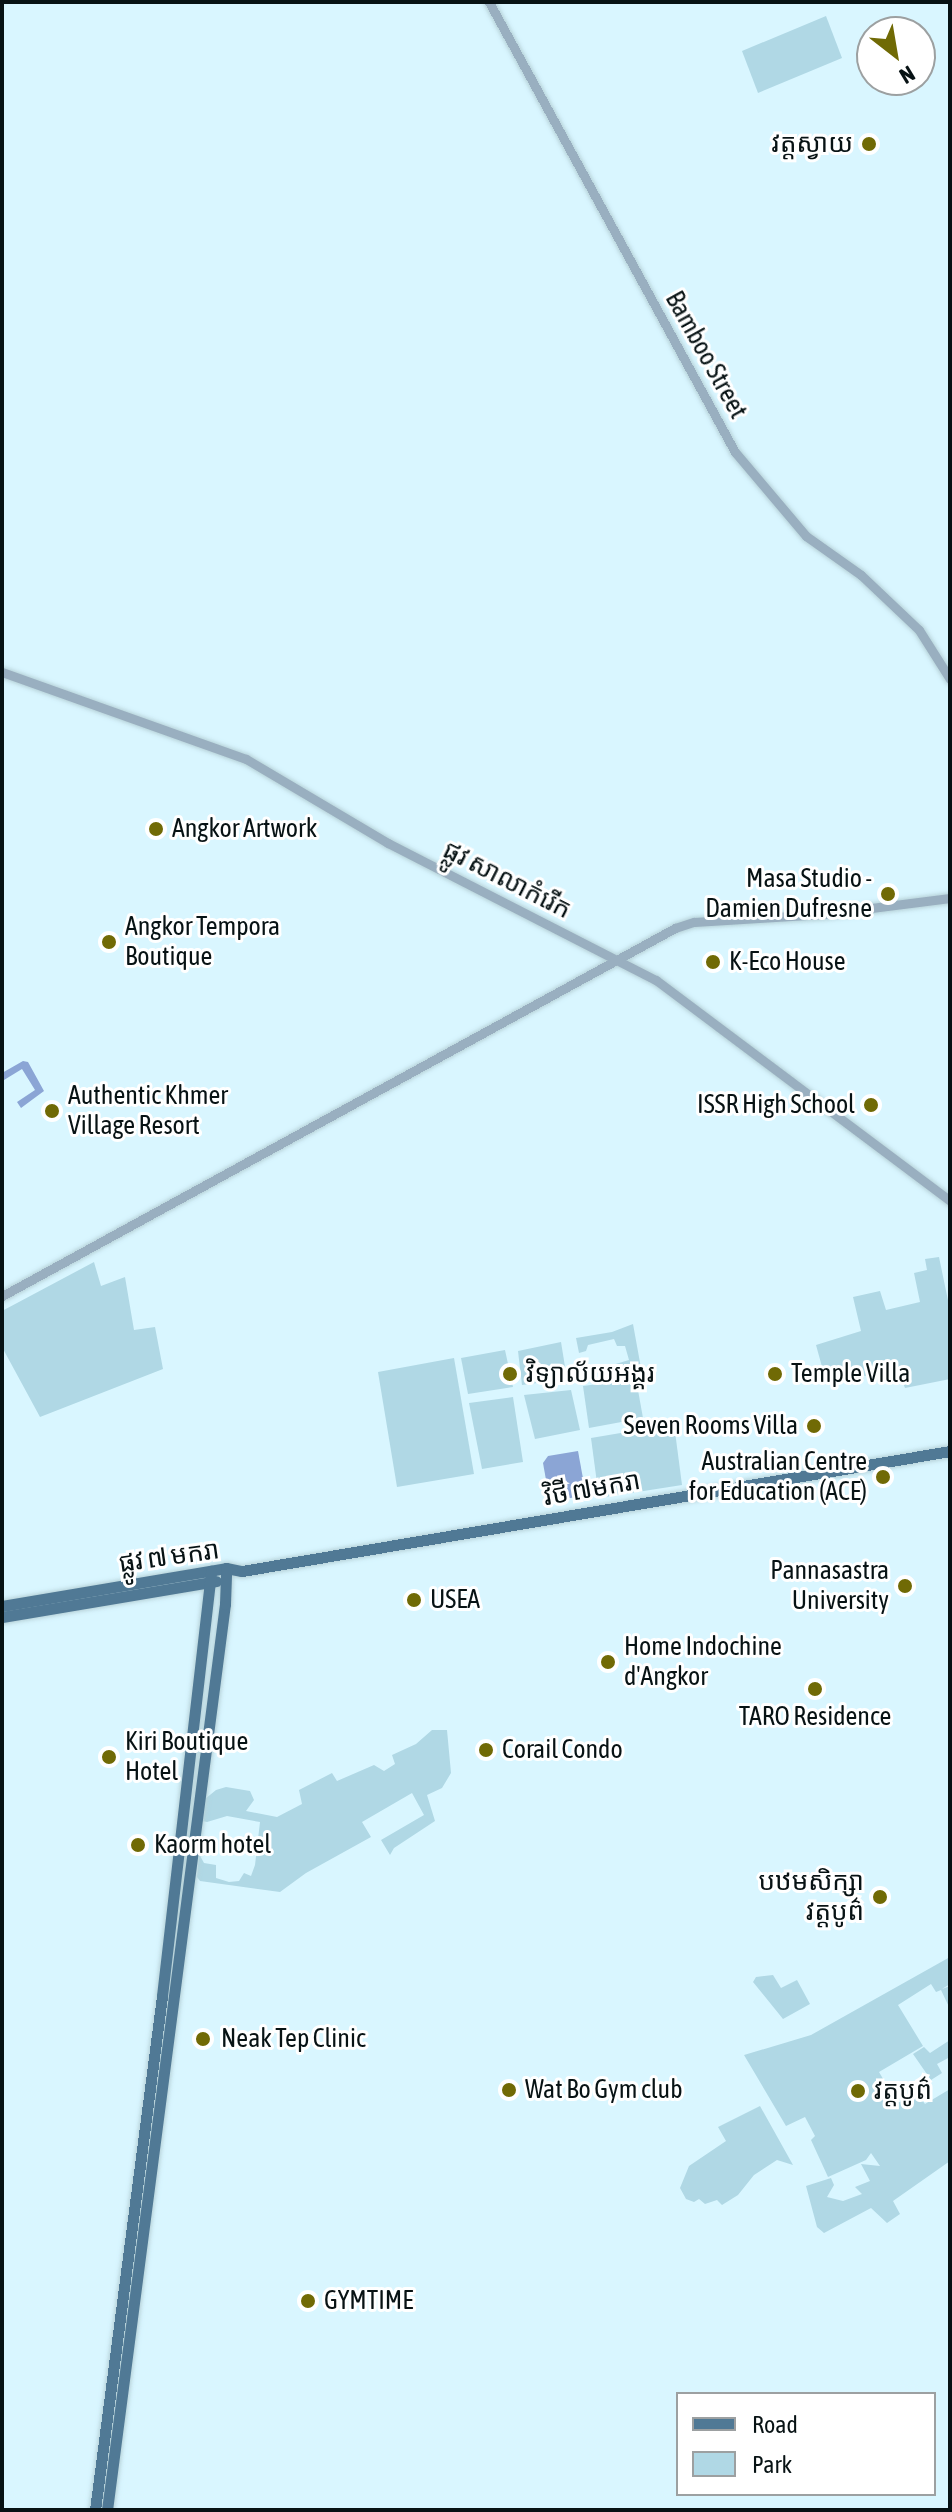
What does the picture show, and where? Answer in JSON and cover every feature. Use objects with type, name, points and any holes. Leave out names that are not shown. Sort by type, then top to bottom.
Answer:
[{"type":"main road","name":"វិថី ៧មករា","points":[[242,1571],[950,1451]]},
{"type":"main road","name":"ផ្លូវ ៧ មករា","points":[[2,1606],[242,1571]]},
{"type":"main road","points":[[107,2510],[226,1574]]},
{"type":"main road","name":"ផ្លូវ ៧ មករា","points":[[2,1617],[212,1576]]},
{"type":"main road","points":[[95,2510],[212,1576]]},
{"type":"street","name":"Bamboo Street","points":[[489,2],[735,452],[806,536],[861,575],[919,630],[950,679]]},
{"type":"street","name":"ផ្លូវ សាលាកំរើក","points":[[2,672],[246,759],[414,857],[675,992],[950,1201]]},
{"type":"street","points":[[2,1296],[619,962],[665,933],[694,922],[824,914],[950,898]]},
{"type":"green space","points":[[826,16],[842,58],[758,93],[742,51]]},
{"type":"green space","points":[[939,1257],[950,1310],[950,1379],[905,1388],[898,1370],[870,1376],[824,1374],[816,1345],[861,1331],[853,1297],[880,1291],[886,1310],[920,1302],[914,1273],[927,1270],[925,1259]]},
{"type":"green space","points":[[94,1262],[101,1286],[125,1277],[134,1330],[155,1327],[163,1369],[40,1417],[2,1347],[2,1311]]},
{"type":"green space","points":[[633,1324],[641,1368],[611,1374],[609,1366],[629,1360],[625,1346],[617,1346],[614,1339],[588,1345],[586,1351],[579,1353],[576,1338],[612,1332]]},
{"type":"green space","points":[[561,1342],[567,1379],[522,1385],[518,1351]]},
{"type":"green space","points":[[505,1350],[513,1387],[468,1394],[461,1358]]},
{"type":"green space","points":[[454,1358],[474,1474],[397,1487],[378,1372]]},
{"type":"green space","points":[[636,1379],[643,1418],[589,1428],[583,1386]]},
{"type":"green space","points":[[571,1390],[580,1430],[535,1439],[524,1395]]},
{"type":"green space","points":[[513,1397],[523,1462],[482,1469],[469,1403]]},
{"type":"green space","points":[[674,1424],[682,1485],[599,1498],[591,1438]]},
{"type":"green space","points":[[432,1730],[447,1730],[451,1773],[442,1788],[427,1795],[435,1821],[394,1848],[390,1855],[381,1840],[424,1815],[412,1793],[362,1822],[371,1837],[306,1873],[280,1892],[200,1881],[197,1877],[199,1854],[204,1863],[216,1865],[216,1878],[229,1882],[239,1881],[244,1873],[251,1876],[255,1865],[260,1822],[227,1816],[207,1822],[198,1820],[199,1804],[216,1790],[226,1787],[250,1791],[254,1800],[246,1811],[277,1817],[302,1804],[299,1790],[332,1773],[337,1781],[374,1765],[384,1771],[395,1764],[392,1755],[416,1744]]},
{"type":"green space","name":"វត្តបូព៌","points":[[950,1957],[950,1984],[942,1989],[950,1986],[950,2009],[941,1990],[936,1992],[931,1984],[898,2005],[923,2046],[879,2072],[896,2101],[889,2106],[918,2095],[925,2104],[950,2089],[950,2161],[893,2201],[900,2214],[887,2223],[871,2208],[824,2233],[817,2227],[806,2186],[831,2178],[834,2185],[827,2197],[843,2201],[862,2194],[855,2187],[870,2181],[861,2164],[880,2166],[871,2153],[866,2160],[828,2177],[811,2140],[815,2136],[805,2117],[786,2126],[744,2055],[811,2035]]},
{"type":"green space","points":[[773,1975],[781,1988],[797,1980],[810,2004],[783,2019],[753,1982],[756,1977]]},
{"type":"green space","points":[[950,2040],[950,2057],[937,2064],[942,2073],[931,2080],[913,2054],[924,2047],[930,2053]]},
{"type":"green space","points":[[760,2106],[793,2165],[777,2160],[754,2175],[738,2195],[722,2205],[717,2200],[705,2204],[699,2199],[694,2202],[686,2199],[680,2188],[689,2166],[726,2141],[718,2127]]},
{"type":"water","points":[[23,1061],[28,1062],[44,1091],[21,1108],[17,1102],[35,1090],[22,1069],[4,1080],[2,1073]]},
{"type":"water","points":[[578,1451],[586,1495],[550,1502],[543,1463],[548,1456]]},
{"type":"place","name":"វត្តស្វាយ","points":[[869,144]]},
{"type":"place","name":"Angkor Artwork","points":[[156,829]]},
{"type":"place","name":"Masa Studio - Damien Dufresne","points":[[888,894]]},
{"type":"place","name":"Angkor Tempora Boutique","points":[[109,942]]},
{"type":"place","name":"K-Eco House","points":[[713,962]]},
{"type":"place","name":"ISSR High School","points":[[871,1105]]},
{"type":"place","name":"Authentic Khmer Village Resort","points":[[52,1111]]},
{"type":"place","name":"វិទ្យាល័យអង្គរ","points":[[510,1374]]},
{"type":"place","name":"Temple Villa","points":[[775,1374]]},
{"type":"place","name":"Seven Rooms Villa","points":[[814,1426]]},
{"type":"place","name":"Australian Centre for Education (ACE)","points":[[883,1477]]},
{"type":"place","name":"Pannasastra University","points":[[905,1586]]},
{"type":"place","name":"USEA","points":[[414,1600]]},
{"type":"place","name":"Home Indochine d'Angkor","points":[[608,1662]]},
{"type":"place","name":"TARO Residence","points":[[815,1689]]},
{"type":"place","name":"Corail Condo","points":[[486,1750]]},
{"type":"place","name":"Kiri Boutique Hotel","points":[[109,1757]]},
{"type":"place","name":"Kaorm hotel","points":[[138,1845]]},
{"type":"place","name":"បឋមសិក្សា វត្តបូព៌","points":[[880,1897]]},
{"type":"place","name":"Neak Tep Clinic","points":[[203,2039]]},
{"type":"place","name":"Wat Bo Gym club","points":[[509,2090]]},
{"type":"place","name":"វត្តបូព៌","points":[[858,2091]]},
{"type":"place","name":"GYMTIME","points":[[308,2301]]}]
